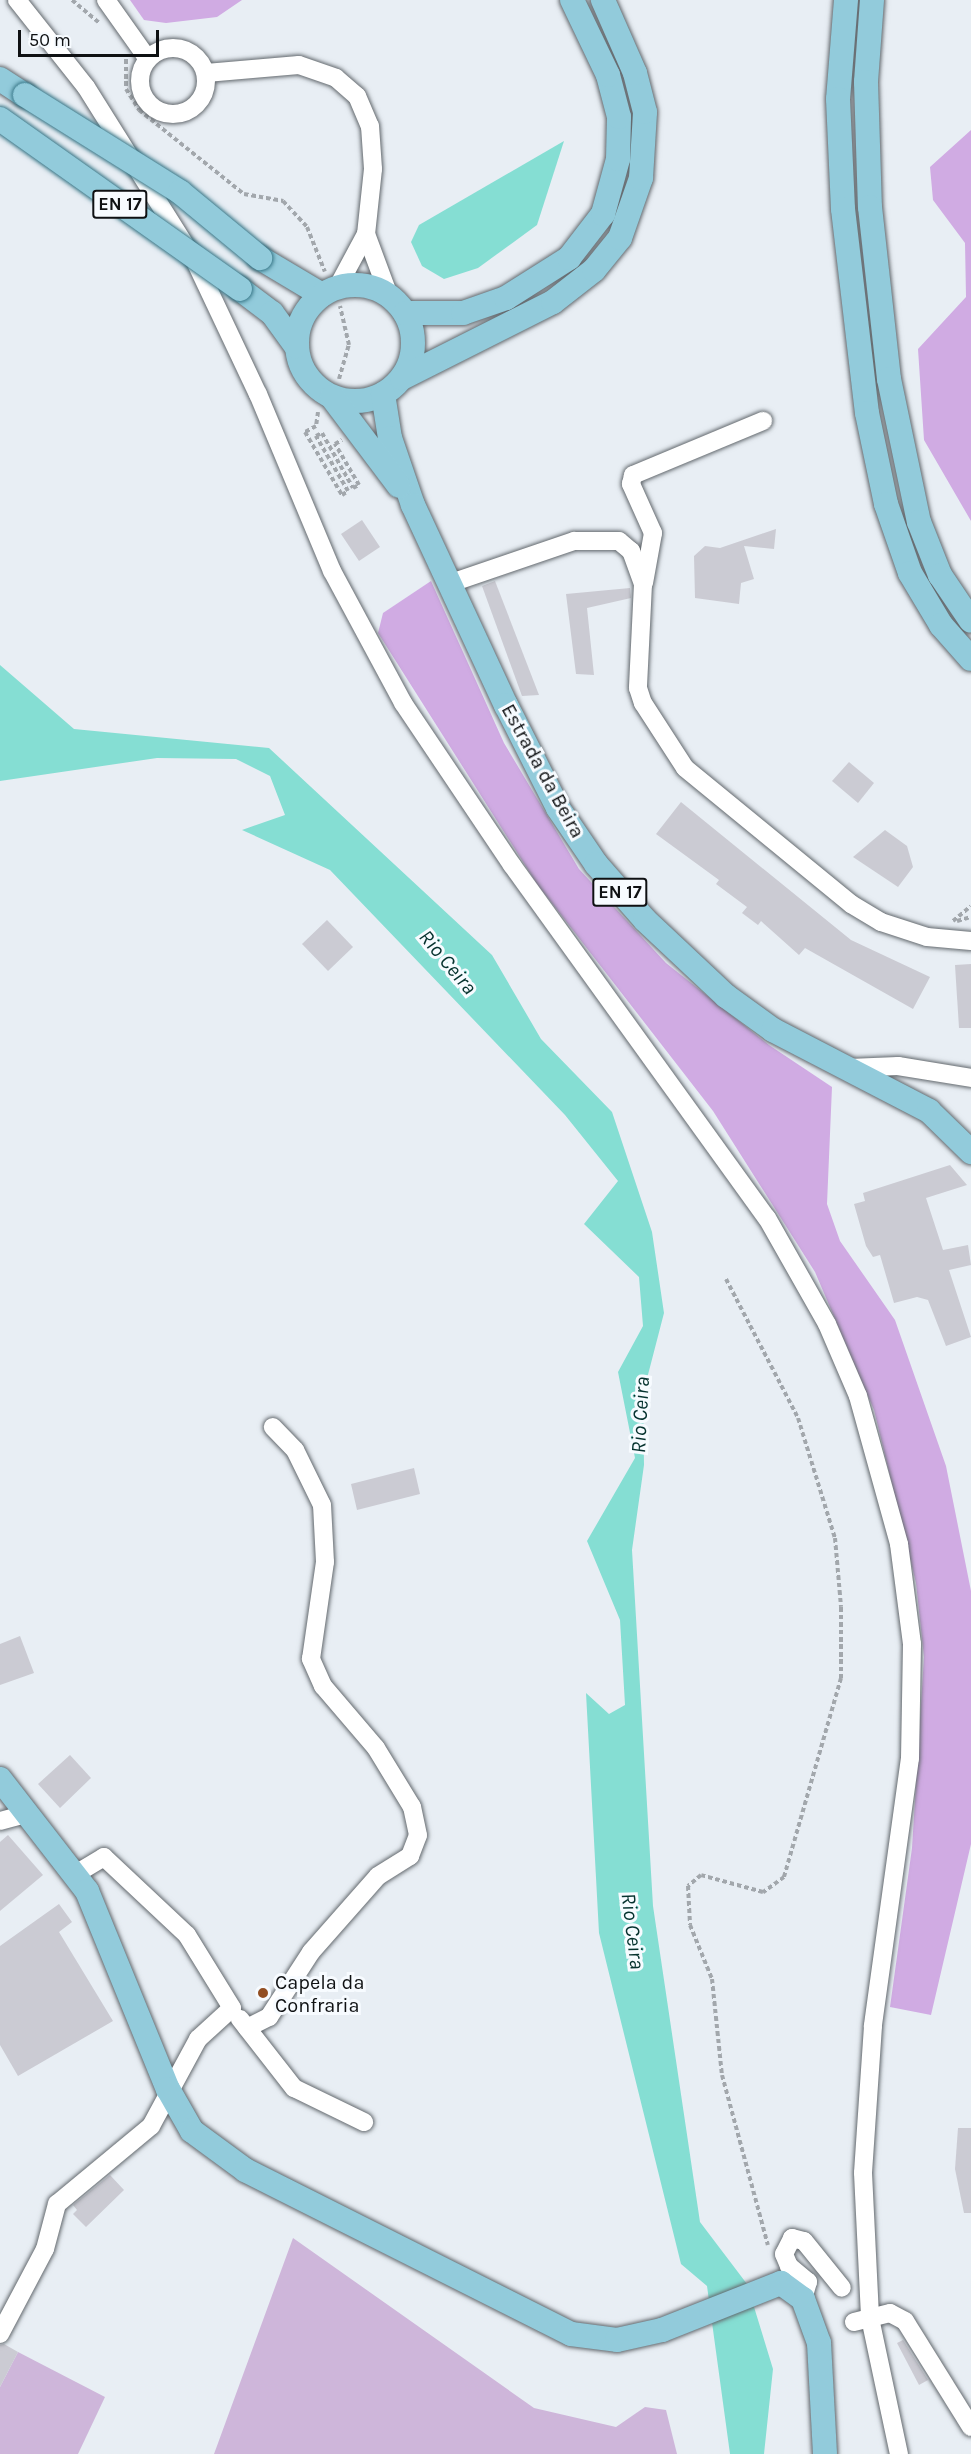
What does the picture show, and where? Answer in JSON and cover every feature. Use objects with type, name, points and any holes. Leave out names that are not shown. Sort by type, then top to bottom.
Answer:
[{"type":"main road","points":[[405,314],[463,313],[506,298],[569,258],[603,214],[617,170],[619,117],[608,75],[572,0]]},
{"type":"main road","points":[[329,396],[358,401],[383,394],[402,378],[553,302],[594,270],[620,238],[641,178],[645,112],[631,63],[603,0]]},
{"type":"main road","points":[[846,0],[839,80],[843,209],[867,412],[886,504],[910,573],[941,625],[971,659]]},
{"type":"main road","points":[[872,0],[866,82],[870,196],[889,379],[919,522],[940,575],[971,621]]},
{"type":"main road","name":"EN 17","points":[[0,79],[180,192],[260,258],[331,291]]},
{"type":"main road","name":"EN 17","points":[[0,119],[272,313],[296,346]]},
{"type":"main road","points":[[296,346],[299,326],[331,291],[372,287],[389,296],[405,314],[413,346],[402,378]]},
{"type":"main road","name":"Estrada da Beira","points":[[296,346],[307,376],[329,396],[413,505]]},
{"type":"main road","name":"Estrada da Beira","points":[[383,394],[390,438],[413,505],[558,808],[596,864],[645,920],[726,996],[773,1030],[929,1112],[971,1152]]},
{"type":"main road","points":[[0,1779],[87,1891],[168,2089],[192,2131],[245,2170],[571,2334],[616,2340],[662,2330],[781,2283],[803,2299],[819,2343],[825,2454]]},
{"type":"street","points":[[17,0],[81,79],[195,261],[251,376],[332,571],[403,703],[479,819],[767,1218],[827,1324],[858,1396],[899,1544],[913,1673],[907,1783],[864,2119],[862,2320],[899,2454]]},
{"type":"street","points":[[106,0],[148,59],[140,90],[150,106],[168,114],[195,107],[206,91],[206,72],[199,60],[179,48],[148,59]]},
{"type":"street","points":[[206,72],[299,65],[348,86],[365,110],[373,142],[366,234],[389,296]]},
{"type":"street","points":[[331,291],[366,234]]},
{"type":"street","points":[[763,421],[633,475],[631,484],[653,533],[644,584],[638,688],[651,721],[685,768],[871,916],[927,937],[971,941]]},
{"type":"street","points":[[451,584],[544,549],[601,538],[631,551],[644,584]]},
{"type":"street","points":[[849,1068],[898,1066],[971,1078]]},
{"type":"street","points":[[247,2028],[269,2017],[311,1952],[378,1876],[410,1856],[418,1835],[412,1807],[376,1748],[323,1686],[311,1659],[325,1562],[322,1505],[295,1450],[273,1427]]},
{"type":"street","points":[[0,1821],[27,1814]]},
{"type":"street","points":[[75,1875],[104,1857],[187,1935],[232,2008],[294,2088],[364,2122]]},
{"type":"street","points":[[0,2334],[45,2249],[57,2204],[151,2127],[168,2089],[198,2039],[232,2008]]},
{"type":"street","points":[[803,2299],[808,2283],[789,2266],[784,2254],[792,2238],[804,2241],[842,2288]]},
{"type":"street","points":[[862,2320],[890,2313],[912,2328],[971,2427]]},
{"type":"path","points":[[72,0],[107,30]]},
{"type":"path","points":[[121,49],[126,89],[139,110],[244,194],[283,201],[307,227],[350,345],[315,426],[305,432],[342,495],[348,491],[316,436],[322,433],[353,488],[359,485],[335,444],[343,439],[350,448]]},
{"type":"path","points":[[954,921],[971,917]]},
{"type":"path","points":[[726,1279],[798,1418],[835,1538],[841,1607],[841,1678],[784,1877],[763,1892],[701,1875],[688,1886],[690,1925],[712,1979],[722,2075],[770,2251]]},
{"type":"shaded area","points":[[130,0],[242,0],[217,17],[166,23],[144,20]]},
{"type":"shaded area","points":[[971,130],[971,521],[924,440],[918,349],[966,297],[965,243],[933,200],[930,167]]},
{"type":"shaded area","points":[[431,581],[504,743],[579,869],[666,963],[769,1045],[832,1087],[827,1204],[840,1241],[895,1320],[946,1466],[971,1591],[971,1844],[931,2015],[890,2007],[912,1848],[924,1657],[916,1583],[874,1410],[815,1272],[713,1111],[537,884],[378,633],[383,613]]},
{"type":"shaded area","points":[[293,2238],[534,2408],[616,2427],[645,2407],[666,2410],[677,2454],[214,2454]]},
{"type":"shaded area","points":[[18,2352],[105,2397],[78,2454],[0,2454],[0,2387]]},
{"type":"water","points":[[564,141],[537,225],[478,268],[444,279],[422,266],[411,242],[419,225]]},
{"type":"water","name":"Rio Ceira","points":[[0,665],[74,729],[269,748],[492,955],[541,1039],[612,1112],[652,1232],[664,1313],[643,1394],[644,1465],[632,1550],[653,1906],[700,2222],[747,2284],[773,2369],[764,2454],[730,2454],[707,2286],[681,2264],[599,1933],[586,1693],[609,1714],[625,1705],[620,1620],[587,1541],[635,1458],[618,1372],[643,1326],[639,1277],[584,1224],[618,1181],[565,1115],[330,870],[242,830],[285,815],[270,776],[236,759],[157,758],[0,781]]},
{"type":"building","points":[[362,520],[380,547],[359,561],[341,534]]},
{"type":"building","points":[[776,529],[774,549],[744,546],[754,579],[741,583],[739,604],[695,598],[694,556],[705,546],[720,548]]},
{"type":"building","points":[[495,581],[539,695],[522,696],[482,586]]},
{"type":"building","points":[[630,588],[631,598],[587,608],[594,675],[576,674],[566,594]]},
{"type":"building","points":[[849,762],[874,783],[858,803],[832,781]]},
{"type":"building","points":[[681,802],[851,940],[930,977],[913,1009],[805,948],[799,955],[761,921],[758,925],[742,913],[747,907],[716,884],[719,880],[656,834]]},
{"type":"building","points":[[885,830],[907,846],[913,867],[898,887],[853,857]]},
{"type":"building","points":[[327,920],[353,947],[328,971],[302,944]]},
{"type":"building","points":[[971,964],[971,1028],[959,1028],[955,965]]},
{"type":"building","points":[[950,1165],[967,1185],[926,1198],[943,1250],[968,1245],[971,1265],[949,1270],[971,1337],[946,1346],[928,1300],[917,1297],[894,1303],[880,1255],[873,1257],[866,1246],[854,1204],[865,1201],[863,1193]]},
{"type":"building","points":[[414,1468],[420,1494],[357,1510],[351,1484]]},
{"type":"building","points":[[20,1636],[34,1673],[0,1685],[0,1644]]},
{"type":"building","points":[[70,1755],[91,1778],[60,1808],[38,1784]]},
{"type":"building","points":[[8,1835],[43,1875],[0,1911],[0,1842]]},
{"type":"building","points":[[59,1904],[72,1922],[59,1932],[113,2021],[18,2076],[0,2045],[0,1946]]},
{"type":"building","points":[[958,2128],[971,2128],[971,2213],[964,2213],[955,2169]]},
{"type":"building","points":[[110,2175],[124,2190],[86,2227],[73,2214],[77,2210],[73,2205]]},
{"type":"building","points":[[903,2340],[928,2380],[919,2385],[897,2343]]},
{"type":"building","points":[[4,2344],[18,2352],[0,2387],[0,2345]]},
{"type":"place","name":"Capela da Confraria","points":[[263,1993]]}]
